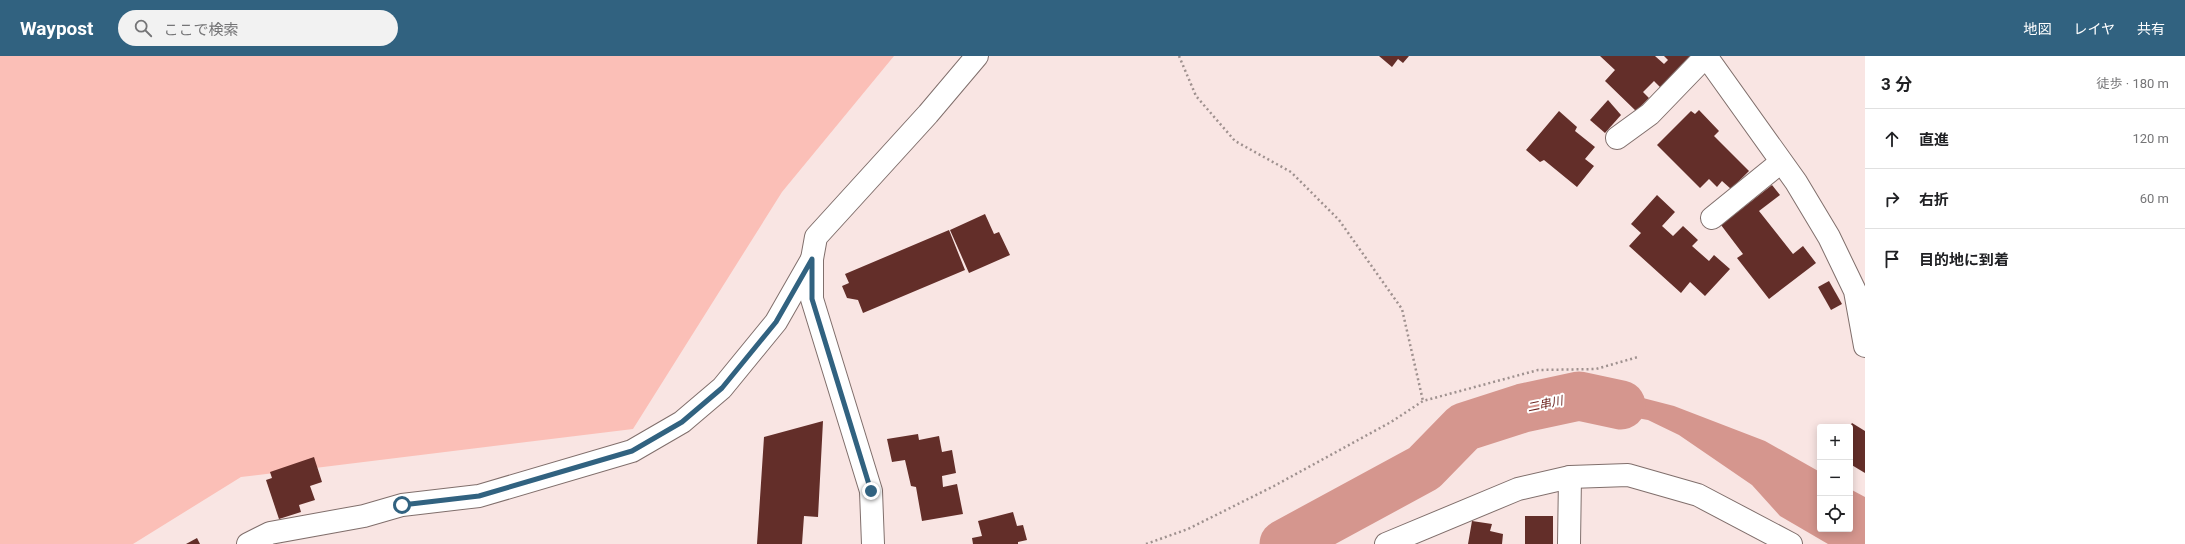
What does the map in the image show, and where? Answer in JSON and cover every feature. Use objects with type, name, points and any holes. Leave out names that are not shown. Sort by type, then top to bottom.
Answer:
[{"type":"street","points":[[873,544],[871,491],[812,299],[812,259],[816,238],[928,114],[977,56]]},
{"type":"street","points":[[1617,138],[1650,114],[1706,56],[1796,182],[1829,237],[1855,291],[1865,346]]},
{"type":"street","points":[[1712,218],[1781,162]]},
{"type":"street","points":[[248,544],[270,533],[364,516],[402,505],[479,496],[632,451],[682,422],[722,388],[776,322],[812,259]]},
{"type":"street","points":[[1387,544],[1518,489],[1570,477],[1628,475],[1698,495],[1791,544]]},
{"type":"street","points":[[1569,544],[1570,477]]},
{"type":"path","points":[[1179,56],[1196,96],[1235,142],[1291,172],[1339,220],[1402,309],[1423,401]]},
{"type":"path","points":[[1146,544],[1188,529],[1274,486],[1390,422],[1423,401],[1538,370],[1596,369],[1638,357]]},
{"type":"shaded area","points":[[0,56],[894,56],[782,192],[633,429],[241,477],[133,544],[0,544]]},
{"type":"shaded area","points":[[1608,391],[1613,395],[1643,398],[1674,406],[1765,441],[1817,470],[1817,532],[1853,532],[1853,491],[1865,497],[1865,544],[1828,544],[1780,516],[1752,485],[1679,435],[1648,420],[1615,414],[1556,412],[1556,396]]},
{"type":"building","points":[[1379,56],[1409,56],[1403,63],[1398,59],[1392,67]]},
{"type":"building","points":[[1600,56],[1655,56],[1664,64],[1668,60],[1664,56],[1690,56],[1660,87],[1654,81],[1643,92],[1649,98],[1636,111],[1605,81],[1615,70]]},
{"type":"building","points":[[1608,100],[1621,115],[1605,133],[1590,120]]},
{"type":"building","points":[[1699,110],[1719,131],[1714,136],[1749,171],[1731,189],[1722,181],[1717,187],[1709,179],[1700,188],[1657,145],[1691,111],[1695,114]]},
{"type":"building","points":[[1559,111],[1577,127],[1575,131],[1595,147],[1585,159],[1594,166],[1577,187],[1544,160],[1540,162],[1526,150]]},
{"type":"building","points":[[1772,185],[1780,195],[1759,211],[1793,254],[1803,246],[1816,263],[1769,299],[1737,258],[1743,254],[1721,225]]},
{"type":"building","points":[[1657,195],[1675,212],[1662,226],[1673,236],[1683,226],[1698,240],[1692,246],[1709,261],[1714,255],[1730,269],[1705,296],[1690,282],[1681,293],[1629,246],[1641,233],[1631,224]]},
{"type":"building","points":[[985,214],[994,234],[999,232],[1010,255],[969,273],[950,230]]},
{"type":"building","points":[[949,230],[965,270],[863,313],[858,300],[847,298],[842,286],[849,283],[845,274]]},
{"type":"building","points":[[1829,281],[1842,304],[1831,310],[1818,287]]},
{"type":"building","points":[[823,421],[818,517],[804,516],[802,544],[757,544],[764,437]]},
{"type":"building","points":[[1852,423],[1865,431],[1865,473],[1853,466],[1853,424],[1851,424]]},
{"type":"building","points":[[918,434],[919,440],[939,436],[942,452],[952,450],[956,473],[942,476],[943,487],[957,484],[963,514],[922,521],[916,487],[911,486],[905,460],[892,462],[887,439]]},
{"type":"building","points":[[314,457],[322,482],[310,486],[315,500],[299,505],[301,512],[279,519],[266,480],[272,478],[270,472]]},
{"type":"building","points":[[1013,512],[1017,526],[1023,525],[1027,540],[1018,542],[1018,544],[973,544],[972,538],[982,536],[978,521]]},
{"type":"building","points":[[1525,516],[1553,516],[1553,544],[1525,544]]},
{"type":"building","points":[[1472,521],[1492,524],[1490,531],[1503,534],[1502,544],[1468,544]]},
{"type":"building","points":[[197,538],[200,544],[186,544]]},
{"type":"waterway","name":"二串川","points":[[1284,544],[1424,468],[1464,427],[1523,408],[1579,396],[1621,405]]},
{"type":"route","points":[[402,505],[479,496],[632,451],[682,422],[722,388],[776,322],[812,259],[812,299],[871,491]]}]
